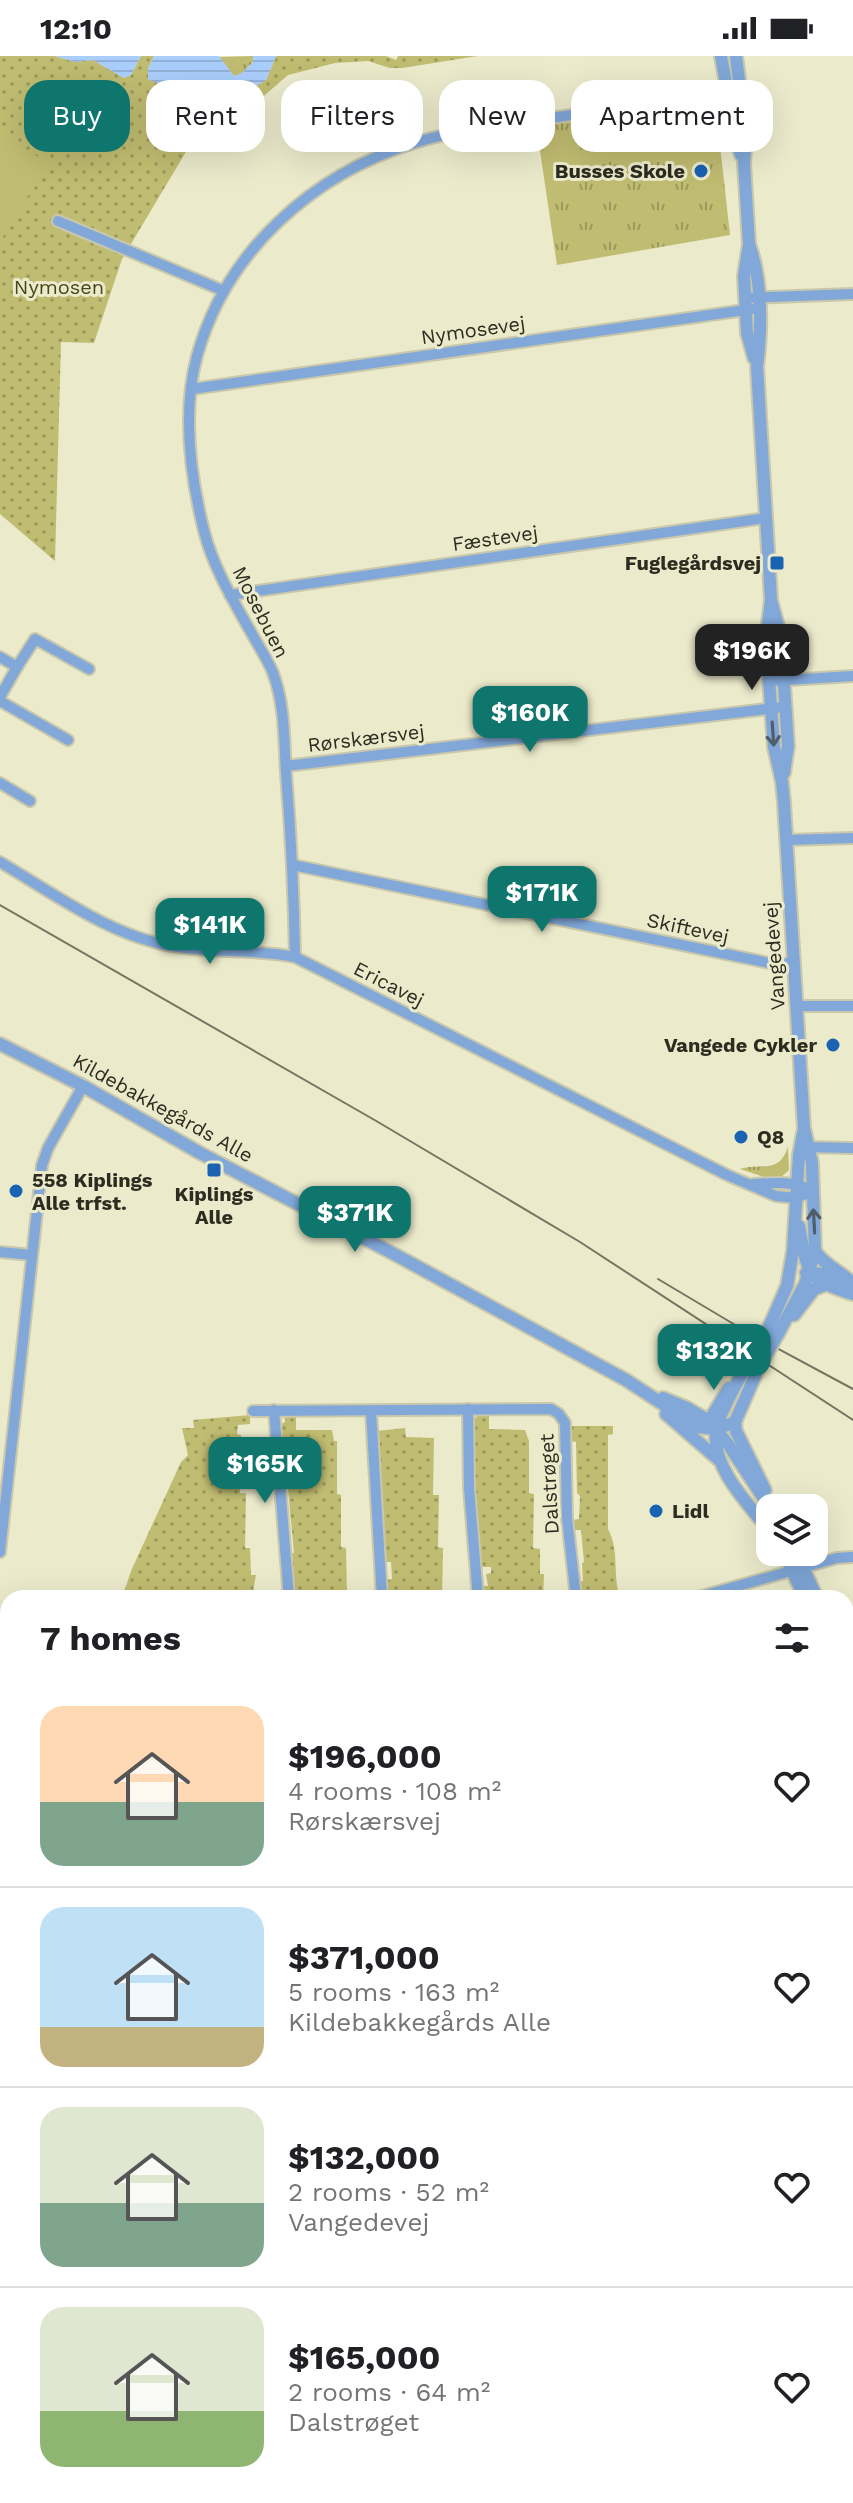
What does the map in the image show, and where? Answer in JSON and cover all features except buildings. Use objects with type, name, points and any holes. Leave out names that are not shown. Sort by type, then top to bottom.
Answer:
[{"type":"street","name":"Vangedevej","points":[[721,56],[730,80]]},
{"type":"street","name":"Vangedevej","points":[[735,80],[736,56]]},
{"type":"street","name":"Mosebuen","points":[[295,957],[293,865],[280,698],[272,671],[230,595],[204,535],[188,434],[197,357],[224,291],[248,254],[283,216],[319,187],[366,160],[414,143],[469,129],[571,114]]},
{"type":"street","name":"Vangedevej","points":[[713,1435],[809,1272],[815,1251],[813,1191],[805,1148],[787,840],[782,782],[774,747],[778,707],[776,681],[766,639],[771,600],[757,367],[761,332],[752,303],[758,274],[749,244],[744,163],[740,152]]},
{"type":"street","points":[[58,221],[224,291]]},
{"type":"street","name":"Nymosevej","points":[[192,389],[752,303],[853,294]]},
{"type":"street","name":"Fæstevej","points":[[230,595],[766,518]]},
{"type":"street","points":[[68,740],[0,699],[35,639],[89,669]]},
{"type":"street","points":[[0,657],[17,667]]},
{"type":"street","points":[[776,681],[853,676]]},
{"type":"street","name":"Rørskærsvej","points":[[286,766],[778,707]]},
{"type":"street","points":[[0,783],[30,801]]},
{"type":"street","points":[[787,840],[853,838]]},
{"type":"street","name":"Ericavej","points":[[0,862],[92,916],[134,936],[178,947],[271,952],[295,957],[709,1166],[796,1202]]},
{"type":"street","name":"Skiftevej","points":[[293,865],[774,964],[794,963]]},
{"type":"street","points":[[797,1006],[853,1006]]},
{"type":"street","name":"Kildebakkegårds Alle","points":[[0,1044],[645,1391],[691,1423]]},
{"type":"street","points":[[0,1552],[44,1156],[83,1086]]},
{"type":"street","name":"Vangedevej","points":[[775,1332],[793,1251],[797,1184],[805,1148]]},
{"type":"street","points":[[805,1148],[853,1148]]},
{"type":"street","name":"Ericavej","points":[[751,1184],[797,1184],[813,1191]]},
{"type":"street","points":[[813,1191],[796,1202],[809,1272],[825,1285]]},
{"type":"street","points":[[815,1251],[824,1262],[835,1267],[853,1289]]},
{"type":"street","points":[[0,1252],[32,1255]]},
{"type":"street","points":[[787,1286],[809,1272],[827,1274],[853,1289]]},
{"type":"street","points":[[775,1332],[814,1289],[825,1285],[853,1289]]},
{"type":"street","name":"Vangedevej","points":[[735,1422],[751,1366]]},
{"type":"street","points":[[468,1409],[469,1488],[477,1590]]},
{"type":"street","name":"Dalstrøget","points":[[253,1411],[551,1409],[565,1423],[567,1518],[575,1590]]},
{"type":"street","points":[[274,1410],[288,1590]]},
{"type":"street","points":[[371,1411],[382,1590]]},
{"type":"street","points":[[713,1435],[735,1422],[739,1439],[765,1494]]},
{"type":"street","points":[[691,1423],[713,1435],[733,1452],[762,1494]]},
{"type":"street","points":[[691,1423],[713,1435],[719,1460],[756,1514]]},
{"type":"street","points":[[725,1590],[837,1558],[853,1557]]},
{"type":"street","points":[[795,1566],[812,1590]]},
{"type":"street","points":[[798,1566],[803,1590]]},
{"type":"green space","name":"Nymosen","points":[[0,56],[55,56],[75,62],[93,60],[124,78],[131,75],[141,56],[154,56],[148,69],[163,80],[146,80],[146,152],[186,152],[122,259],[94,343],[61,342],[55,561],[0,514]]},
{"type":"green space","points":[[253,56],[253,62],[234,76],[219,57]]},
{"type":"green space","name":"Nymosen","points":[[276,56],[386,56],[396,60],[398,56],[478,56],[402,68],[390,68],[368,61],[335,63],[288,75],[265,95],[265,80]]},
{"type":"green space","points":[[571,119],[571,152],[721,152],[730,235],[557,265],[540,152],[555,152],[555,121]]},
{"type":"green space","points":[[0,133],[24,148],[24,152],[30,152],[48,163],[0,242]]},
{"type":"green space","points":[[788,1147],[789,1170],[780,1178],[764,1177],[740,1169],[774,1164],[780,1161]]},
{"type":"green space","points":[[489,1414],[489,1429],[525,1430],[529,1441],[529,1493],[534,1494],[533,1548],[540,1549],[543,1590],[482,1590],[482,1586],[488,1586],[486,1574],[491,1573],[491,1567],[481,1567],[474,1487],[472,1422],[478,1415]]},
{"type":"green space","points":[[250,1415],[250,1424],[238,1425],[237,1434],[241,1435],[240,1493],[246,1493],[245,1548],[250,1548],[251,1575],[256,1575],[253,1590],[125,1590],[181,1462],[188,1455],[182,1428],[194,1428],[193,1420]]},
{"type":"green space","points":[[284,1415],[296,1416],[296,1430],[332,1430],[334,1441],[337,1441],[337,1494],[341,1495],[341,1547],[346,1548],[347,1590],[292,1590],[289,1554],[294,1553],[287,1478],[289,1445],[282,1444],[281,1424],[285,1422]]},
{"type":"green space","points":[[569,1426],[613,1426],[613,1434],[608,1435],[608,1529],[614,1546],[618,1590],[579,1590],[584,1562],[581,1530],[573,1530],[572,1520],[579,1519],[580,1496],[577,1493],[576,1442],[569,1441]]},
{"type":"green space","points":[[405,1428],[406,1437],[434,1438],[433,1495],[439,1495],[438,1547],[443,1548],[442,1590],[387,1590],[386,1580],[392,1579],[391,1562],[384,1562],[377,1431]]},
{"type":"water","points":[[55,56],[141,56],[131,75],[124,78],[93,60],[75,62]]},
{"type":"water","points":[[154,56],[219,56],[234,76],[253,62],[253,56],[276,56],[265,81],[150,80],[148,69]]},
{"type":"tram line","points":[[0,905],[580,1242],[853,1420]]},
{"type":"tram line","points":[[658,1279],[747,1332],[853,1389]]},
{"type":"place","name":"Busses Skole","points":[[701,171]]},
{"type":"place","name":"Fuglegårdsvej","points":[[777,563]]},
{"type":"place","name":"Vangede Cykler","points":[[833,1045]]},
{"type":"place","name":"Q8","points":[[741,1137]]},
{"type":"place","name":"Kiplings Alle","points":[[214,1170]]},
{"type":"place","name":"558 Kiplings Alle trfst.","points":[[16,1191]]},
{"type":"place","name":"Lidl","points":[[656,1511]]}]
